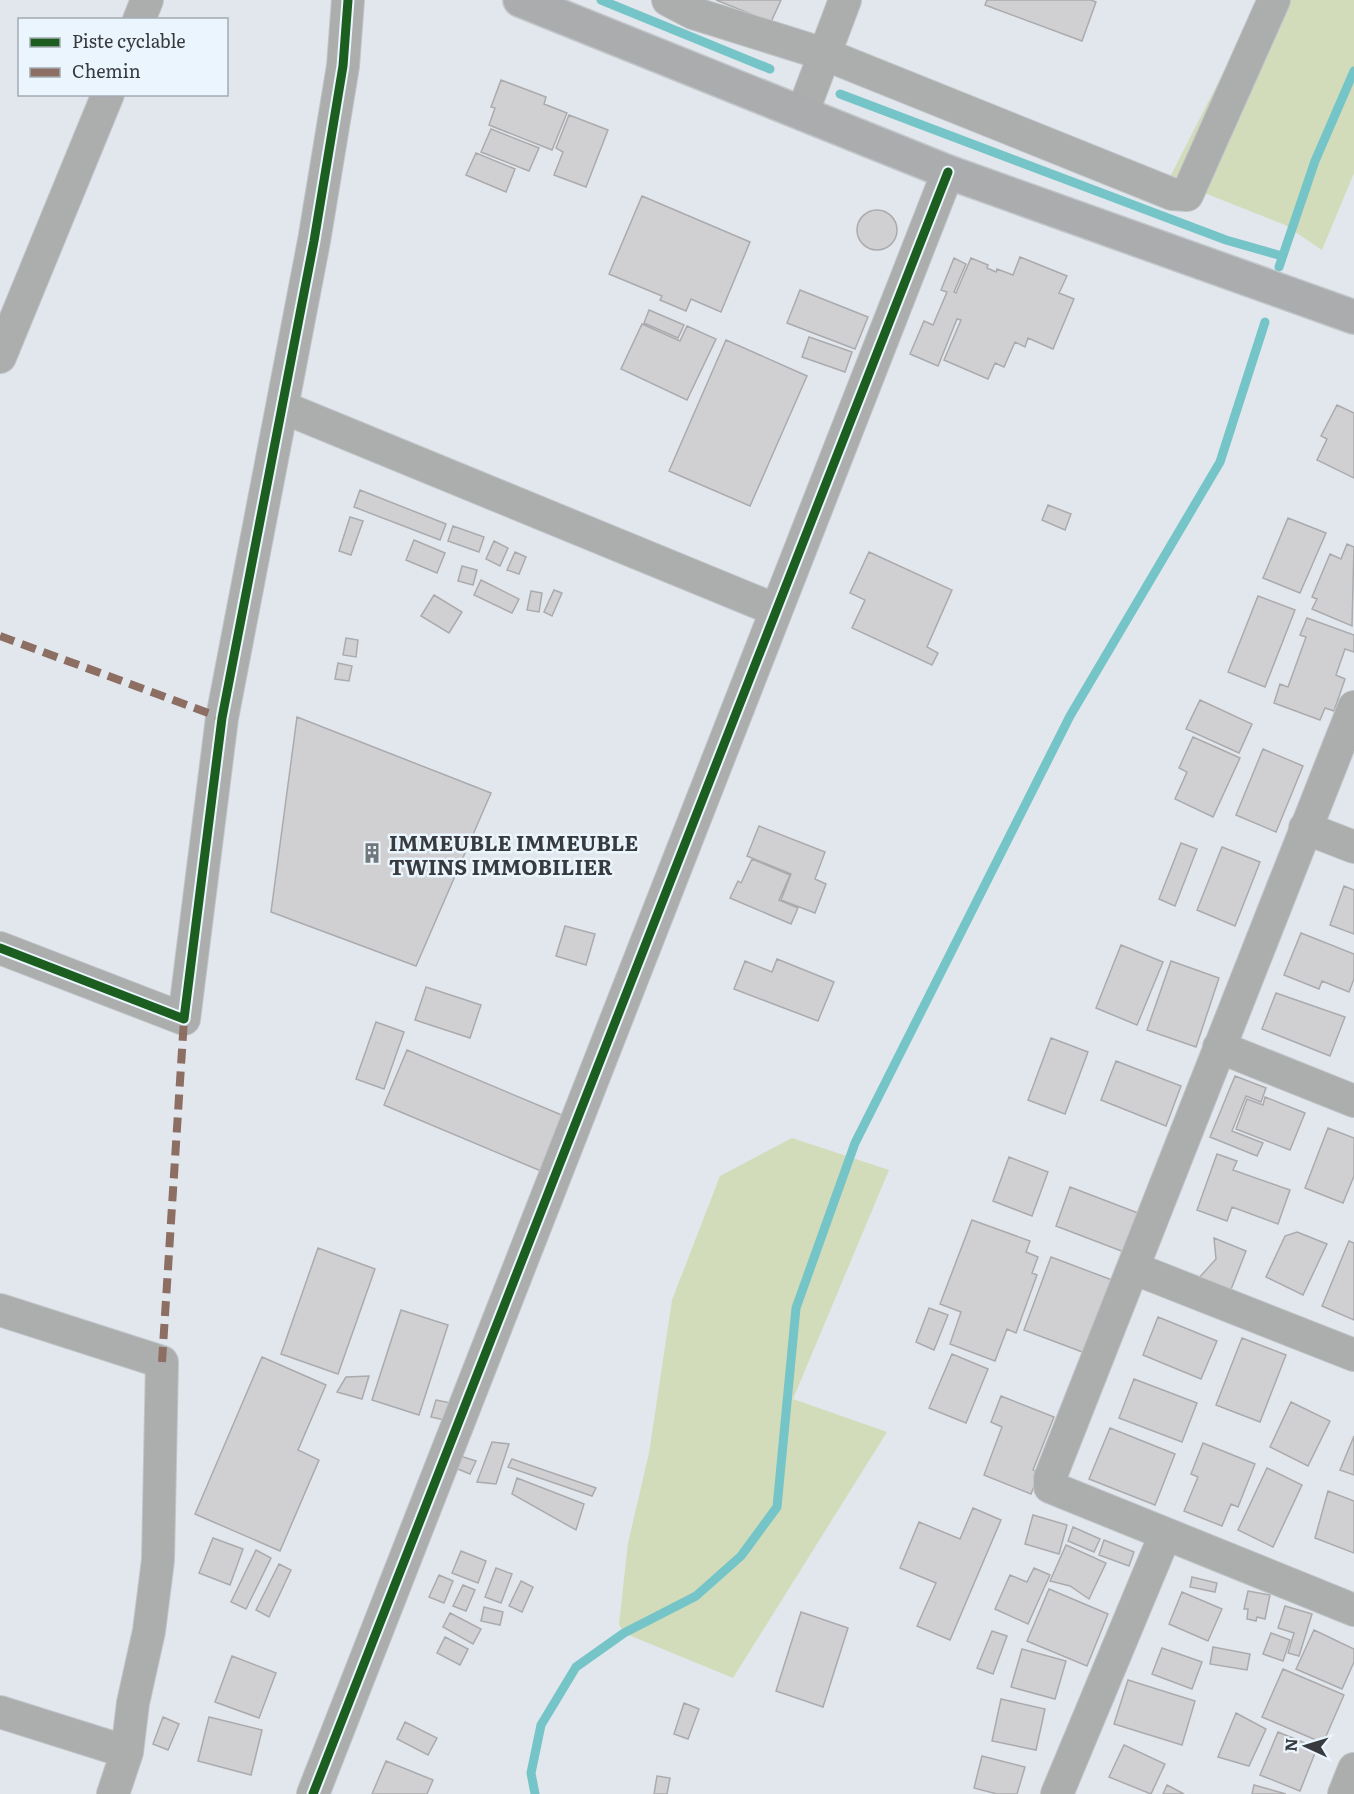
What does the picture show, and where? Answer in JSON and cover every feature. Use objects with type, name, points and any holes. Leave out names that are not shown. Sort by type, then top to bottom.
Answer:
[{"type":"street","points":[[140,18],[147,0]]},
{"type":"street","points":[[0,948],[184,1019],[222,718],[314,241],[341,77],[348,0]]},
{"type":"street","points":[[520,0],[948,172],[1354,318]]},
{"type":"street","points":[[668,0],[693,13],[824,54],[1172,194],[1186,195],[1274,0]]},
{"type":"street","points":[[802,114],[845,0]]},
{"type":"street","points":[[0,357],[107,96]]},
{"type":"street","points":[[313,1794],[948,172]]},
{"type":"street","points":[[282,407],[776,610]]},
{"type":"street","points":[[1354,707],[1050,1478],[1050,1487],[1354,1610]]},
{"type":"street","points":[[1305,828],[1354,848]]},
{"type":"street","points":[[1219,1047],[1354,1101]]},
{"type":"street","points":[[1133,1268],[1354,1355]]},
{"type":"street","points":[[0,1310],[162,1362],[158,1560],[149,1631],[133,1703],[127,1752],[113,1794]]},
{"type":"street","points":[[1057,1794],[1165,1535]]},
{"type":"street","points":[[0,1712],[127,1752]]},
{"type":"street","points":[[1344,1794],[1354,1769]]},
{"type":"green space","points":[[1260,0],[1354,0],[1354,173],[1322,250],[1285,225],[1169,179]]},
{"type":"green space","points":[[792,1138],[889,1170],[793,1399],[887,1432],[733,1678],[624,1633],[619,1624],[628,1543],[649,1453],[672,1300],[720,1176]]},
{"type":"building","points":[[716,0],[781,0],[771,22]]},
{"type":"building","points":[[987,0],[1091,0],[1096,2],[1082,41],[985,5]]},
{"type":"building","points":[[501,80],[546,97],[544,104],[567,113],[552,150],[489,125],[495,108],[491,107]]},
{"type":"building","points":[[569,115],[608,130],[586,187],[554,175],[563,152],[556,148]]},
{"type":"building","points":[[491,129],[539,148],[529,171],[481,152]]},
{"type":"building","points":[[476,153],[515,169],[506,192],[466,175]]},
{"type":"building","points":[[642,196],[750,242],[721,312],[691,299],[686,311],[660,300],[662,296],[609,274]]},
{"type":"building","points":[[877,210],[885,211],[891,216],[896,222],[896,238],[891,244],[885,249],[877,250],[869,249],[863,244],[858,238],[857,230],[858,222],[863,216],[869,211]]},
{"type":"building","points":[[1020,257],[1067,276],[1059,293],[1074,299],[1053,349],[1028,338],[1025,347],[1015,342],[1004,367],[995,363],[988,379],[944,360],[961,320],[957,319],[938,366],[910,354],[924,321],[933,325],[947,292],[941,290],[954,258],[966,264],[954,292],[956,293],[971,258],[988,265],[987,268],[996,272],[997,269],[1013,275]]},
{"type":"building","points":[[800,290],[868,317],[855,349],[787,323]]},
{"type":"building","points":[[649,310],[684,325],[678,338],[644,323]]},
{"type":"building","points":[[642,324],[680,341],[687,326],[716,339],[687,400],[621,369]]},
{"type":"building","points":[[809,337],[852,352],[845,372],[802,357]]},
{"type":"building","points":[[726,340],[807,376],[750,506],[669,471]]},
{"type":"building","points":[[1337,405],[1354,413],[1354,478],[1317,460],[1327,439],[1321,436]]},
{"type":"building","points":[[360,490],[446,524],[440,540],[354,507]]},
{"type":"building","points":[[1048,505],[1071,514],[1065,530],[1042,520]]},
{"type":"building","points":[[350,517],[363,521],[351,555],[339,551]]},
{"type":"building","points":[[1288,518],[1326,533],[1300,593],[1263,578]]},
{"type":"building","points":[[453,526],[484,537],[479,552],[448,541]]},
{"type":"building","points":[[414,540],[445,553],[437,573],[406,560]]},
{"type":"building","points":[[494,541],[508,548],[500,566],[486,559]]},
{"type":"building","points":[[1347,544],[1354,547],[1352,626],[1312,609],[1317,599],[1312,597],[1330,554],[1341,559]]},
{"type":"building","points":[[515,552],[526,557],[519,574],[507,570]]},
{"type":"building","points":[[869,552],[952,590],[927,647],[938,653],[932,665],[852,628],[865,600],[850,593]]},
{"type":"building","points":[[462,566],[477,570],[473,585],[458,581]]},
{"type":"building","points":[[481,580],[519,599],[512,613],[474,595]]},
{"type":"building","points":[[554,590],[562,593],[552,616],[544,612]]},
{"type":"building","points":[[531,591],[542,593],[539,612],[527,610]]},
{"type":"building","points":[[434,595],[462,612],[449,633],[421,616]]},
{"type":"building","points":[[1258,596],[1295,610],[1265,687],[1228,672]]},
{"type":"building","points":[[1307,618],[1354,635],[1354,652],[1345,649],[1336,675],[1345,679],[1334,711],[1325,708],[1320,720],[1274,703],[1280,684],[1288,687],[1306,637],[1300,635]]},
{"type":"building","points":[[346,638],[358,640],[356,657],[343,655]]},
{"type":"building","points":[[338,663],[352,666],[349,681],[335,679]]},
{"type":"building","points":[[1200,700],[1252,724],[1239,753],[1186,729]]},
{"type":"building","name":"IMMEUBLE IMMEUBLE TWINS IMMOBILIER","points":[[297,717],[491,793],[416,966],[271,912]]},
{"type":"building","points":[[1193,737],[1240,758],[1213,817],[1175,799],[1187,772],[1179,768]]},
{"type":"building","points":[[1263,749],[1303,766],[1276,832],[1236,815]]},
{"type":"building","points":[[759,826],[825,852],[815,879],[826,884],[815,913],[781,900],[791,874],[747,856]]},
{"type":"building","points":[[1181,843],[1197,849],[1175,906],[1159,899]]},
{"type":"building","points":[[1222,847],[1260,862],[1235,926],[1197,910]]},
{"type":"building","points":[[752,859],[790,875],[779,900],[798,908],[791,924],[730,898],[738,881],[741,883]]},
{"type":"building","points":[[1344,886],[1354,890],[1354,934],[1330,925]]},
{"type":"building","points":[[565,926],[595,934],[586,965],[556,956]]},
{"type":"building","points":[[1301,933],[1354,954],[1354,979],[1349,992],[1322,981],[1319,989],[1284,975]]},
{"type":"building","points":[[1121,945],[1163,962],[1137,1025],[1096,1008]]},
{"type":"building","points":[[777,959],[834,982],[818,1021],[734,989],[745,961],[772,972]]},
{"type":"building","points":[[1171,961],[1219,978],[1196,1047],[1147,1030]]},
{"type":"building","points":[[426,987],[481,1005],[470,1038],[415,1020]]},
{"type":"building","points":[[1276,993],[1345,1017],[1330,1056],[1262,1029]]},
{"type":"building","points":[[376,1022],[404,1032],[384,1089],[356,1079]]},
{"type":"building","points":[[1051,1038],[1088,1052],[1065,1114],[1028,1100]]},
{"type":"building","points":[[407,1050],[564,1116],[541,1171],[384,1105]]},
{"type":"building","points":[[1116,1061],[1181,1086],[1166,1126],[1101,1100]]},
{"type":"building","points":[[1235,1076],[1266,1088],[1261,1102],[1246,1096],[1232,1131],[1263,1143],[1257,1156],[1210,1137]]},
{"type":"building","points":[[1265,1097],[1305,1113],[1290,1150],[1236,1129],[1247,1099],[1263,1105]]},
{"type":"building","points":[[1328,1128],[1354,1138],[1354,1176],[1343,1203],[1305,1188]]},
{"type":"building","points":[[1217,1154],[1237,1161],[1233,1170],[1290,1190],[1278,1224],[1232,1207],[1227,1221],[1197,1210]]},
{"type":"building","points":[[1009,1157],[1048,1172],[1032,1216],[993,1201]]},
{"type":"building","points":[[1070,1187],[1138,1213],[1124,1252],[1056,1226]]},
{"type":"building","points":[[972,1220],[1030,1241],[1026,1252],[1038,1257],[1032,1273],[1037,1275],[1016,1333],[1007,1329],[995,1361],[950,1344],[961,1312],[940,1304]]},
{"type":"building","points":[[1297,1232],[1327,1244],[1303,1295],[1266,1277],[1285,1236]]},
{"type":"building","points":[[1214,1238],[1246,1251],[1230,1292],[1198,1279],[1216,1259]]},
{"type":"building","points":[[1349,1241],[1354,1243],[1354,1320],[1322,1306]]},
{"type":"building","points":[[318,1248],[375,1269],[338,1374],[281,1354]]},
{"type":"building","points":[[1051,1257],[1120,1283],[1093,1356],[1024,1330]]},
{"type":"building","points":[[929,1308],[948,1315],[934,1350],[916,1342]]},
{"type":"building","points":[[401,1310],[448,1325],[419,1415],[372,1400]]},
{"type":"building","points":[[1158,1317],[1217,1341],[1201,1379],[1143,1355]]},
{"type":"building","points":[[1242,1338],[1286,1355],[1260,1422],[1216,1405]]},
{"type":"building","points":[[952,1354],[988,1369],[966,1423],[929,1408]]},
{"type":"building","points":[[262,1357],[326,1385],[298,1450],[319,1460],[280,1551],[195,1514]]},
{"type":"building","points":[[369,1376],[362,1399],[337,1392],[346,1377]]},
{"type":"building","points":[[1134,1379],[1197,1403],[1182,1442],[1119,1418]]},
{"type":"building","points":[[1001,1396],[1054,1417],[1033,1470],[1039,1473],[1031,1494],[984,1475],[1002,1427],[991,1422]]},
{"type":"building","points":[[436,1400],[451,1403],[449,1421],[431,1417]]},
{"type":"building","points":[[1291,1402],[1330,1421],[1308,1466],[1270,1447]]},
{"type":"building","points":[[1110,1428],[1175,1454],[1155,1505],[1089,1479]]},
{"type":"building","points":[[1354,1436],[1354,1475],[1340,1470]]},
{"type":"building","points":[[492,1442],[509,1444],[496,1484],[477,1482]]},
{"type":"building","points":[[1203,1443],[1255,1464],[1238,1507],[1231,1504],[1222,1526],[1184,1511],[1198,1477],[1191,1474]]},
{"type":"building","points":[[457,1455],[476,1461],[470,1474],[453,1467]]},
{"type":"building","points":[[512,1459],[596,1488],[592,1496],[508,1467]]},
{"type":"building","points":[[1267,1468],[1302,1485],[1273,1547],[1238,1530]]},
{"type":"building","points":[[517,1478],[584,1504],[576,1530],[512,1494]]},
{"type":"building","points":[[1328,1491],[1354,1501],[1354,1553],[1315,1538]]},
{"type":"building","points":[[973,1508],[1001,1520],[950,1640],[917,1626],[936,1583],[900,1568],[919,1522],[960,1539]]},
{"type":"building","points":[[1033,1515],[1067,1525],[1059,1554],[1025,1544]]},
{"type":"building","points":[[1073,1527],[1100,1539],[1094,1552],[1068,1541]]},
{"type":"building","points":[[213,1538],[243,1549],[230,1585],[199,1573]]},
{"type":"building","points":[[1104,1540],[1134,1552],[1129,1566],[1099,1555]]},
{"type":"building","points":[[1066,1545],[1106,1563],[1089,1599],[1070,1586],[1050,1581]]},
{"type":"building","points":[[256,1550],[271,1558],[246,1609],[231,1602]]},
{"type":"building","points":[[461,1551],[486,1561],[478,1583],[452,1573]]},
{"type":"building","points":[[279,1564],[291,1570],[269,1617],[256,1610]]},
{"type":"building","points":[[496,1568],[512,1574],[501,1603],[485,1597]]},
{"type":"building","points":[[1034,1568],[1050,1575],[1028,1624],[995,1609],[1010,1575],[1027,1582]]},
{"type":"building","points":[[439,1575],[453,1581],[444,1603],[429,1597]]},
{"type":"building","points":[[1192,1577],[1217,1583],[1215,1592],[1190,1587]]},
{"type":"building","points":[[521,1581],[533,1587],[522,1612],[509,1606]]},
{"type":"building","points":[[463,1585],[475,1590],[466,1611],[453,1606]]},
{"type":"building","points":[[1049,1589],[1108,1614],[1087,1666],[1027,1641]]},
{"type":"building","points":[[1248,1591],[1270,1595],[1265,1619],[1257,1617],[1256,1621],[1247,1619],[1248,1609],[1244,1609]]},
{"type":"building","points":[[1182,1592],[1222,1609],[1208,1641],[1169,1624]]},
{"type":"building","points":[[1285,1606],[1312,1614],[1299,1656],[1288,1653],[1294,1633],[1278,1628]]},
{"type":"building","points":[[484,1607],[503,1612],[500,1625],[481,1621]]},
{"type":"building","points":[[801,1612],[848,1628],[823,1707],[776,1691]]},
{"type":"building","points":[[450,1613],[481,1629],[473,1644],[443,1627]]},
{"type":"building","points":[[1314,1630],[1354,1649],[1354,1662],[1342,1689],[1296,1669]]},
{"type":"building","points":[[992,1631],[1007,1636],[993,1674],[977,1668]]},
{"type":"building","points":[[1271,1633],[1290,1640],[1283,1661],[1263,1654]]},
{"type":"building","points":[[445,1637],[468,1649],[460,1665],[437,1653]]},
{"type":"building","points":[[1213,1647],[1250,1654],[1247,1670],[1210,1664]]},
{"type":"building","points":[[1162,1648],[1202,1662],[1192,1689],[1152,1674]]},
{"type":"building","points":[[1022,1649],[1066,1661],[1055,1699],[1011,1687]]},
{"type":"building","points":[[232,1656],[276,1673],[259,1718],[215,1702]]},
{"type":"building","points":[[1283,1669],[1344,1695],[1323,1743],[1262,1717]]},
{"type":"building","points":[[1128,1680],[1195,1701],[1182,1745],[1114,1724]]},
{"type":"building","points":[[1001,1699],[1045,1709],[1036,1750],[992,1741]]},
{"type":"building","points":[[684,1703],[699,1709],[688,1739],[674,1734]]},
{"type":"building","points":[[1236,1713],[1266,1729],[1249,1766],[1218,1757]]},
{"type":"building","points":[[163,1717],[179,1724],[168,1750],[153,1744]]},
{"type":"building","points":[[209,1717],[262,1730],[251,1775],[198,1761]]},
{"type":"building","points":[[405,1722],[437,1738],[428,1755],[397,1739]]},
{"type":"building","points":[[1278,1732],[1317,1748],[1300,1791],[1260,1775]]},
{"type":"building","points":[[1124,1745],[1165,1764],[1151,1794],[1109,1777]]},
{"type":"building","points":[[982,1756],[1025,1767],[1017,1794],[997,1794],[974,1788]]},
{"type":"building","points":[[386,1761],[433,1780],[427,1794],[372,1794]]},
{"type":"building","points":[[657,1776],[670,1778],[667,1794],[654,1794]]},
{"type":"building","points":[[1167,1785],[1184,1794],[1163,1794]]},
{"type":"building","points":[[1254,1785],[1286,1794],[1252,1794]]},
{"type":"waterway","points":[[601,0],[770,69]]},
{"type":"waterway","points":[[1279,267],[1315,161],[1354,71]]},
{"type":"waterway","points":[[840,94],[1226,240],[1282,256]]},
{"type":"waterway","points":[[535,1794],[531,1773],[541,1725],[576,1667],[624,1633],[696,1596],[741,1556],[777,1507],[796,1308],[855,1143],[1070,716],[1220,462],[1265,322]]},
{"type":"marked path","points":[[0,636],[222,718]]},
{"type":"marked path","points":[[162,1362],[184,1019]]},
{"type":"cycle path","points":[[0,948],[184,1019],[222,718],[314,241],[343,66],[348,0]]},
{"type":"cycle path","points":[[313,1794],[948,172]]},
{"type":"place","name":"IMMEUBLE IMMEUBLE TWINS IMMOBILIER","points":[[372,853]]}]
